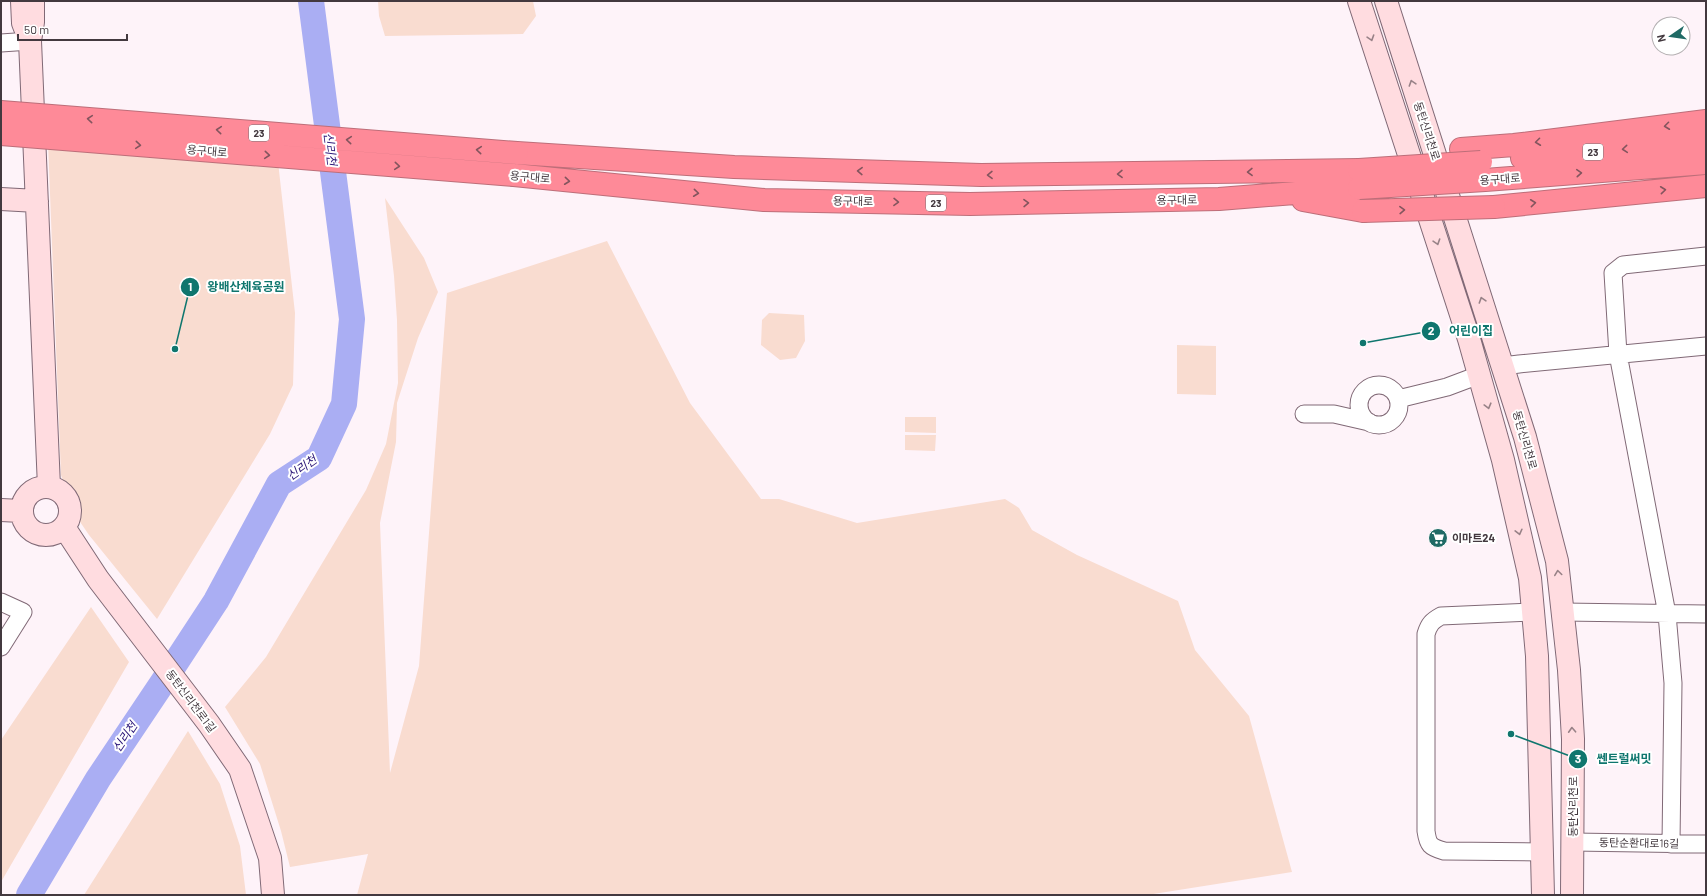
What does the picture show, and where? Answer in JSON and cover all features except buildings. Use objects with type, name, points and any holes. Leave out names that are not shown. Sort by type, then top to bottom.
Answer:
[{"type":"highway","name":"용구대로","points":[[1,112],[517,153],[734,167],[981,175],[1359,172],[1481,163],[1706,142]]},
{"type":"highway","points":[[1359,172],[1481,163],[1706,121]]},
{"type":"highway","name":"용구대로","points":[[1,134],[514,176],[764,200],[970,204],[1219,199],[1277,196],[1359,172]]},
{"type":"highway","name":"용구대로","points":[[1481,163],[1706,163]]},
{"type":"highway","points":[[1277,196],[1363,211],[1494,207],[1706,186]]},
{"type":"main road","points":[[22,1],[23,22],[30,42]]},
{"type":"main road","points":[[33,1],[33,22],[30,42],[49,487]]},
{"type":"main road","points":[[1359,1],[1479,375],[1502,460],[1530,578],[1538,656],[1543,895]]},
{"type":"main road","name":"동탄신리천로","points":[[1386,1],[1525,437],[1557,561],[1569,670],[1573,739],[1572,895]]},
{"type":"main road","points":[[1,199],[37,202]]},
{"type":"main road","points":[[1479,375],[1503,366]]},
{"type":"main road","points":[[41,487],[49,487],[56,489],[67,499],[70,514],[64,527],[52,535],[37,534],[25,525],[11,510],[25,499],[33,490],[41,487]]},
{"type":"main road","name":"동탄신리천로1길","points":[[64,527],[98,579],[209,724],[240,769],[270,858],[273,895]]},
{"type":"street","points":[[1,43],[30,42]]},
{"type":"street","points":[[1671,844],[1673,683],[1667,614],[1618,354],[1613,273],[1623,265],[1706,256]]},
{"type":"street","points":[[1503,366],[1706,346]]},
{"type":"street","points":[[1398,399],[1447,387],[1479,375]]},
{"type":"street","points":[[1304,414],[1334,414],[1382,424],[1389,422],[1398,412],[1398,399],[1391,389],[1379,385],[1367,389],[1360,400],[1350,409],[1334,414]]},
{"type":"street","points":[[1360,400],[1361,412],[1369,422]]},
{"type":"street","points":[[1,602],[23,612],[1,647]]},
{"type":"street","points":[[1534,612],[1441,616],[1428,626],[1426,634],[1426,831],[1427,841],[1432,848],[1444,851],[1543,852]]},
{"type":"street","points":[[1563,612],[1706,614]]},
{"type":"street","name":"동탄순환대로16길","points":[[1573,842],[1706,844]]},
{"type":"shaded area","points":[[378,1],[533,1],[536,16],[523,34],[385,36],[379,16]]},
{"type":"shaded area","points":[[48,142],[277,153],[295,313],[293,385],[270,434],[157,619],[89,535],[74,513],[61,475]]},
{"type":"shaded area","points":[[385,198],[424,258],[438,292],[418,338],[397,403],[396,442],[380,523],[390,773],[419,666],[447,293],[607,241],[690,403],[761,499],[779,499],[857,523],[1005,499],[1019,508],[1032,530],[1077,555],[1178,601],[1195,650],[1249,716],[1292,872],[1147,895],[357,895],[368,854],[290,867],[281,831],[260,764],[225,707],[266,657],[366,490],[386,444],[398,383],[397,320],[394,276]]},
{"type":"shaded area","points":[[769,313],[804,315],[805,341],[796,358],[780,360],[761,345],[762,320]]},
{"type":"shaded area","points":[[1177,345],[1216,346],[1216,395],[1177,394]]},
{"type":"shaded area","points":[[905,417],[936,417],[936,433],[905,432]]},
{"type":"shaded area","points":[[905,435],[936,435],[935,451],[905,450]]},
{"type":"shaded area","points":[[91,607],[129,662],[1,882],[1,740]]},
{"type":"shaded area","points":[[188,731],[220,784],[240,846],[246,895],[84,895]]},
{"type":"waterway","name":"신리천","points":[[29,895],[98,779],[216,601],[279,484],[319,458],[344,404],[352,319],[311,1]]},
{"type":"place","name":"어린이집","points":[[1363,343]]},
{"type":"place","name":"왕배산체육공원","points":[[175,349]]},
{"type":"place","name":"이마트24","points":[[1438,538]]},
{"type":"place","name":"쎈트럴써밋","points":[[1511,734]]}]
